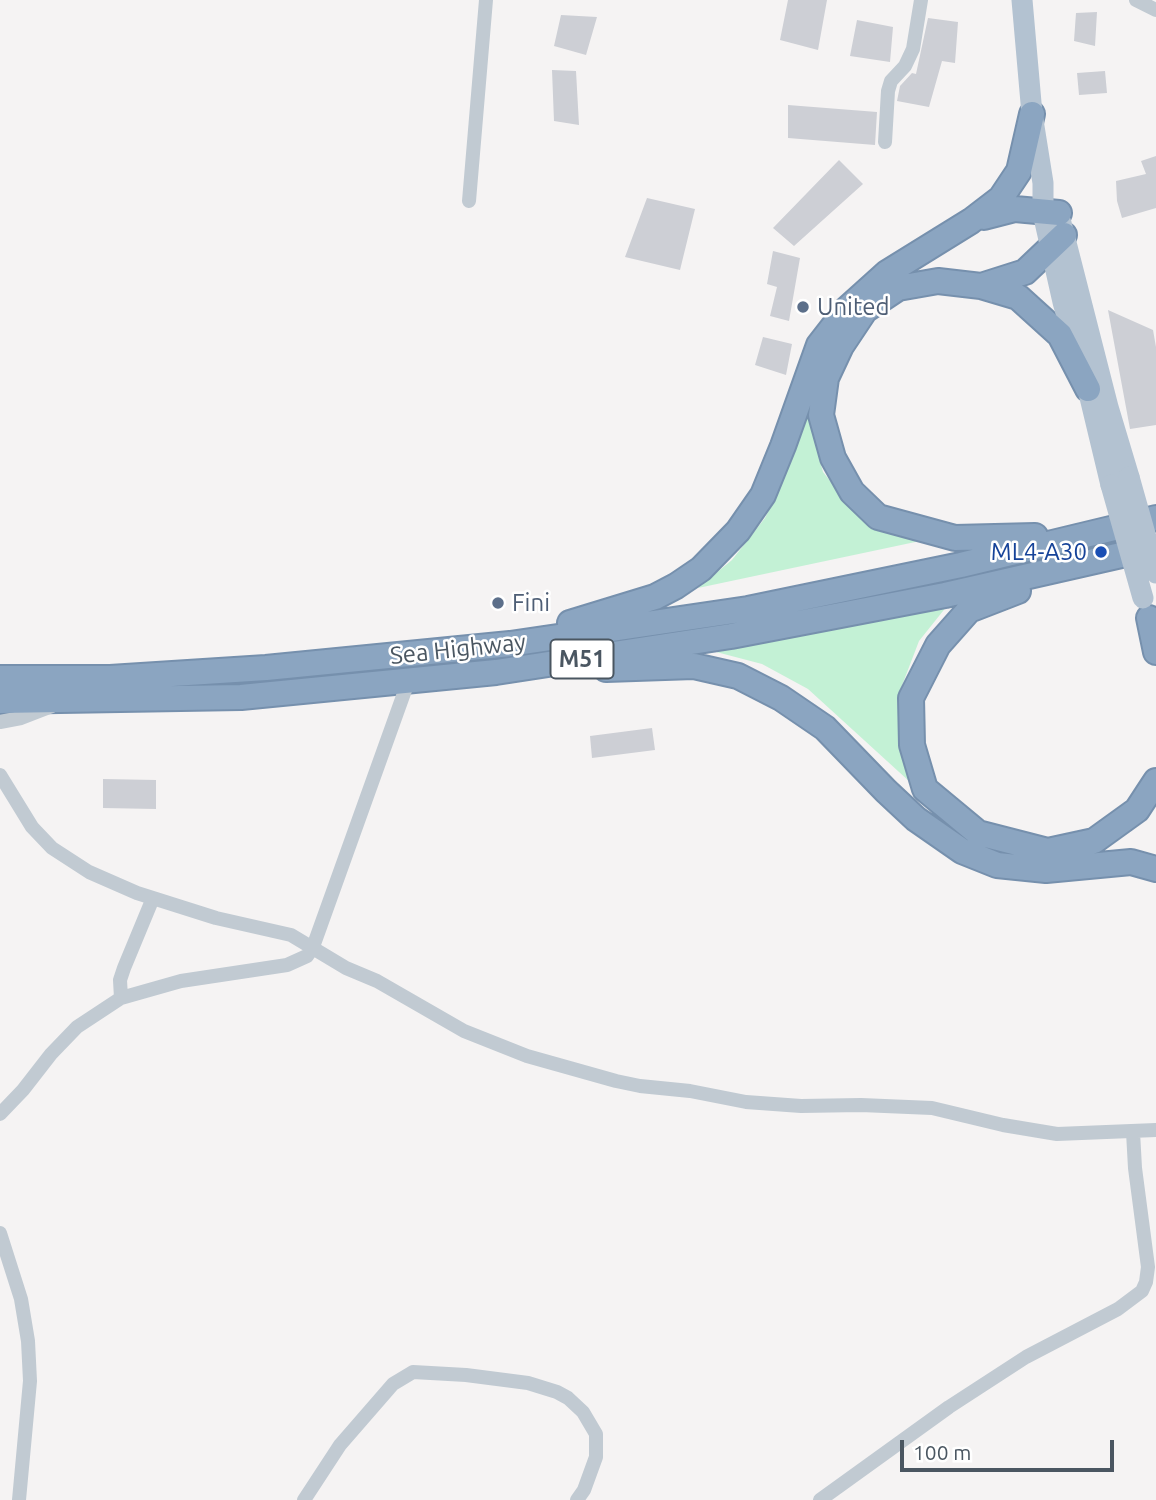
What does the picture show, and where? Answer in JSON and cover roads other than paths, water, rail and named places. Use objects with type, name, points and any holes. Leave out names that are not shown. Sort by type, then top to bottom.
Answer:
[{"type":"highway","points":[[510,644],[655,597],[701,569],[738,531],[763,495],[819,345],[847,309],[887,273],[971,221],[1001,198],[1019,171],[1032,114]]},
{"type":"highway","points":[[971,221],[1015,209],[1054,227],[1025,272],[981,286]]},
{"type":"highway","points":[[1088,389],[1059,335],[1018,298],[981,286],[938,281],[898,288],[865,310],[841,346],[826,377],[821,415],[833,458],[852,492],[878,517],[955,538],[1088,534]]},
{"type":"highway","name":"Sea Highway","points":[[0,678],[110,678],[267,668],[510,644],[748,609],[961,565],[1156,518]]},
{"type":"highway","name":"Sea Highway","points":[[0,702],[241,697],[496,672],[731,636],[945,595],[1156,547]]},
{"type":"highway","points":[[1085,563],[969,610],[938,645],[911,698],[912,745],[925,789],[978,833],[1048,851],[1094,841],[1147,809],[1156,781]]},
{"type":"highway","points":[[1146,608],[1156,652]]},
{"type":"highway","points":[[496,672],[694,666],[738,677],[781,698],[825,728],[886,792],[916,818],[962,851],[997,866],[1046,870],[1131,862],[1156,852]]},
{"type":"highway","points":[[1131,862],[1156,869]]},
{"type":"main road","points":[[1022,0],[1032,114],[1043,183],[1108,407],[1120,481],[1146,608],[1156,643]]},
{"type":"main road","points":[[1054,227],[1063,302],[1088,389],[1156,573]]},
{"type":"street","points":[[469,201],[486,0]]},
{"type":"street","points":[[885,142],[888,91],[891,81],[905,66],[913,49],[921,0]]},
{"type":"street","points":[[1136,0],[1156,10]]},
{"type":"street","points":[[0,1114],[77,1027],[121,998],[181,981],[287,965],[307,956],[313,947],[408,682]]},
{"type":"street","points":[[0,722],[35,713],[60,701]]},
{"type":"street","points":[[0,775],[32,827],[52,848],[76,865],[105,880],[153,898],[229,922],[280,932],[313,947],[346,968],[377,981],[448,1022],[537,1059],[640,1086],[690,1091],[770,1105],[932,1108],[1003,1125],[1057,1134],[1156,1130]]},
{"type":"street","points":[[121,998],[120,980],[153,898]]},
{"type":"street","points":[[820,1500],[940,1413],[1026,1357],[1118,1309],[1142,1291],[1148,1268],[1133,1132]]},
{"type":"street","points":[[0,1233],[21,1299],[28,1341],[30,1381],[19,1500]]},
{"type":"street","points":[[304,1500],[340,1445],[393,1384],[413,1372],[528,1383],[568,1398],[583,1412],[596,1434],[596,1457],[584,1490],[577,1500]]},
{"type":"place","name":"United","points":[[803,307]]},
{"type":"place","name":"ML4-A30","points":[[1101,552]]},
{"type":"place","name":"Fini","points":[[498,603]]}]
